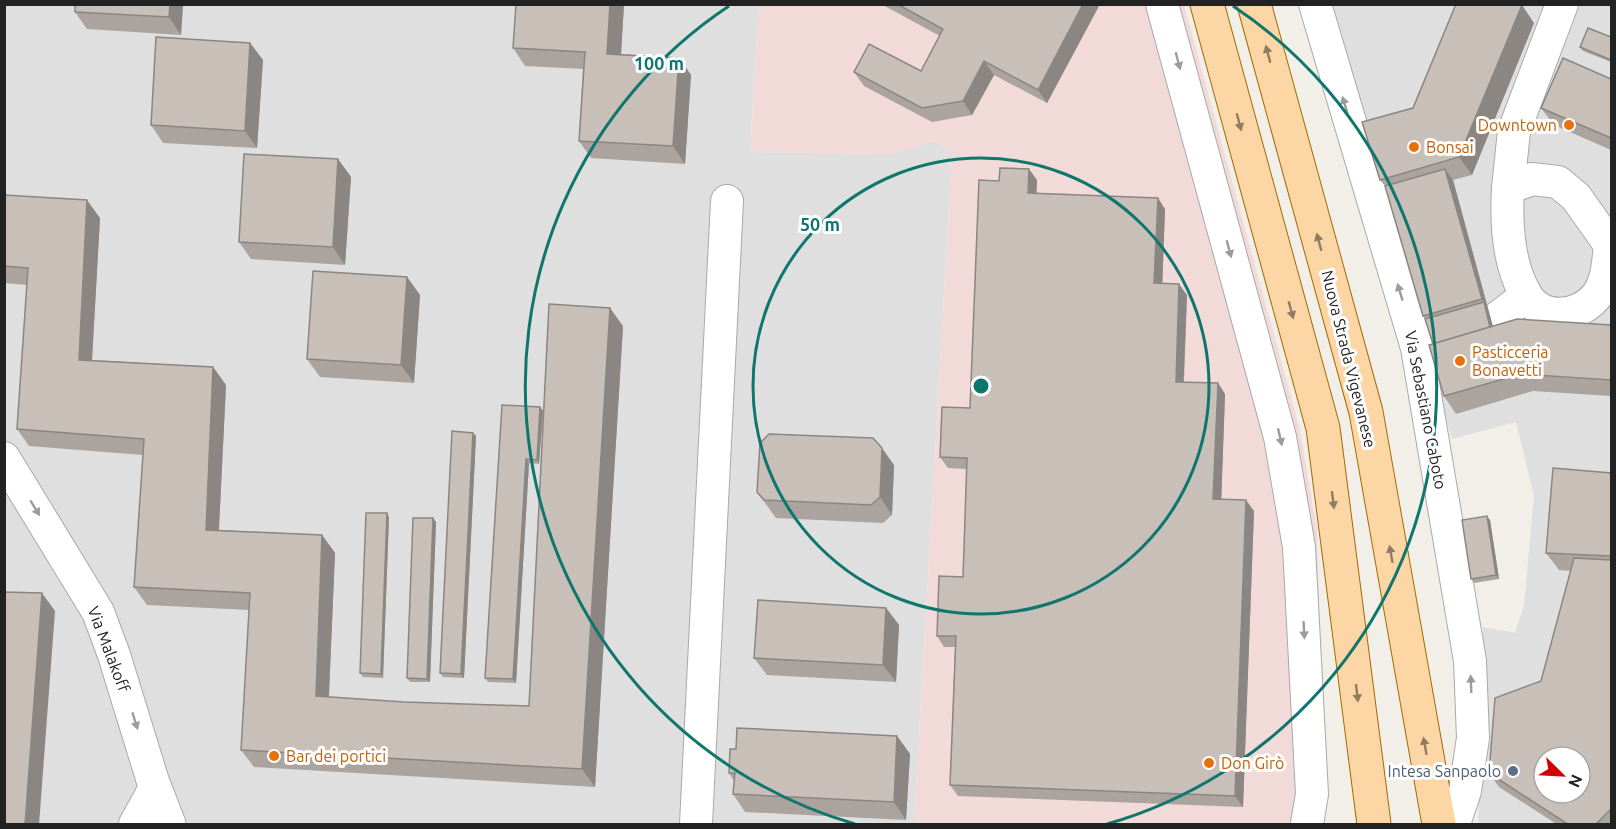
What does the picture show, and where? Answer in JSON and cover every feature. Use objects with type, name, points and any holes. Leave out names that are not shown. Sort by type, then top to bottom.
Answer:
[{"type":"main road","points":[[1207,4],[1323,428],[1374,825]]},
{"type":"main road","name":"Nuova Strada Vigevanese","points":[[1254,4],[1366,412],[1439,825]]},
{"type":"street","points":[[1162,4],[1284,459],[1299,547],[1312,794],[1307,825]]},
{"type":"street","name":"Via Sebastiano Caboto","points":[[1315,4],[1426,345],[1470,661],[1473,738],[1465,790],[1454,825]]},
{"type":"street","points":[[1508,188],[1532,179],[1558,182],[1576,197],[1611,245],[1607,274],[1599,292],[1590,303],[1561,316],[1545,312],[1526,296],[1517,271],[1506,219],[1508,188],[1514,131],[1562,4]]},
{"type":"street","points":[[696,825],[727,201]]},
{"type":"street","points":[[1492,321],[1526,296]]},
{"type":"street","name":"Via Malakoff","points":[[4,458],[98,612],[155,788]]},
{"type":"street","points":[[135,825],[155,788]]},
{"type":"street","points":[[155,788],[169,825]]},
{"type":"shaded area","points":[[5,5],[759,5],[750,152],[889,154],[933,141],[952,153],[914,824],[5,824]]},
{"type":"shaded area","points":[[759,5],[1184,5],[1300,430],[1317,530],[1324,824],[914,824],[952,153],[933,141],[889,154],[750,152]]},
{"type":"shaded area","points":[[1319,5],[1611,5],[1611,824],[1478,824],[1483,627],[1515,633],[1524,605],[1534,496],[1516,422],[1452,439],[1423,353]]},
{"type":"building","points":[[75,4],[170,4],[169,17],[75,12]]},
{"type":"building","points":[[516,4],[610,4],[607,54],[679,58],[673,146],[579,141],[585,52],[513,48]]},
{"type":"building","points":[[897,4],[1083,4],[1038,90],[984,61],[963,101],[922,108],[854,72],[869,44],[921,71],[943,29]]},
{"type":"building","points":[[1456,4],[1522,5],[1459,157],[1380,180],[1362,122],[1413,108]]},
{"type":"building","points":[[1588,28],[1611,37],[1611,60],[1580,47]]},
{"type":"building","points":[[156,37],[250,43],[245,131],[151,125]]},
{"type":"building","points":[[1563,58],[1611,79],[1611,138],[1541,108]]},
{"type":"building","points":[[244,154],[338,159],[333,247],[239,242]]},
{"type":"building","points":[[1000,168],[1029,169],[1028,193],[1158,198],[1154,283],[1179,284],[1176,382],[1218,383],[1213,499],[1246,500],[1235,796],[950,785],[956,636],[937,636],[939,576],[963,577],[967,458],[940,457],[942,407],[970,408],[979,180],[999,181]]},
{"type":"building","points":[[1445,169],[1482,299],[1423,316],[1385,186]]},
{"type":"building","points":[[4,195],[87,200],[79,360],[213,367],[206,530],[322,535],[316,696],[404,702],[529,706],[549,304],[610,308],[582,769],[241,750],[250,593],[134,587],[144,439],[17,429],[28,268],[4,266]]},
{"type":"building","points":[[313,271],[407,277],[401,365],[307,359]]},
{"type":"building","points":[[1484,302],[1490,327],[1433,344],[1425,319]]},
{"type":"building","points":[[1517,319],[1611,325],[1611,380],[1521,374],[1444,396],[1429,345]]},
{"type":"building","points":[[502,405],[540,407],[537,460],[526,459],[513,679],[485,678]]},
{"type":"building","points":[[452,431],[473,433],[461,674],[440,673]]},
{"type":"building","points":[[769,434],[873,438],[882,448],[880,497],[871,505],[764,500],[757,492],[760,443]]},
{"type":"building","points":[[1553,468],[1611,473],[1611,556],[1546,553]]},
{"type":"building","points":[[366,513],[387,513],[381,674],[360,673]]},
{"type":"building","points":[[1487,516],[1496,575],[1471,579],[1462,520]]},
{"type":"building","points":[[413,518],[433,518],[427,679],[407,678]]},
{"type":"building","points":[[1574,558],[1611,560],[1611,809],[1595,825],[1569,825],[1538,805],[1592,805],[1592,745],[1532,745],[1532,801],[1489,773],[1495,698],[1541,681]]},
{"type":"building","points":[[4,592],[42,593],[25,825],[4,825]]},
{"type":"building","points":[[758,600],[886,608],[883,665],[754,658]]},
{"type":"building","points":[[737,728],[897,736],[894,802],[733,794],[735,773],[729,773],[730,749],[736,749]]},
{"type":"place","name":"Downtown","points":[[1569,125]]},
{"type":"place","name":"Bonsai","points":[[1414,147]]},
{"type":"place","name":"Pasticceria Bonavetti","points":[[1460,361]]},
{"type":"place","name":"Bar dei portici","points":[[274,756]]},
{"type":"place","name":"Don Girò","points":[[1209,763]]},
{"type":"place","name":"Intesa Sanpaolo","points":[[1513,771]]}]
